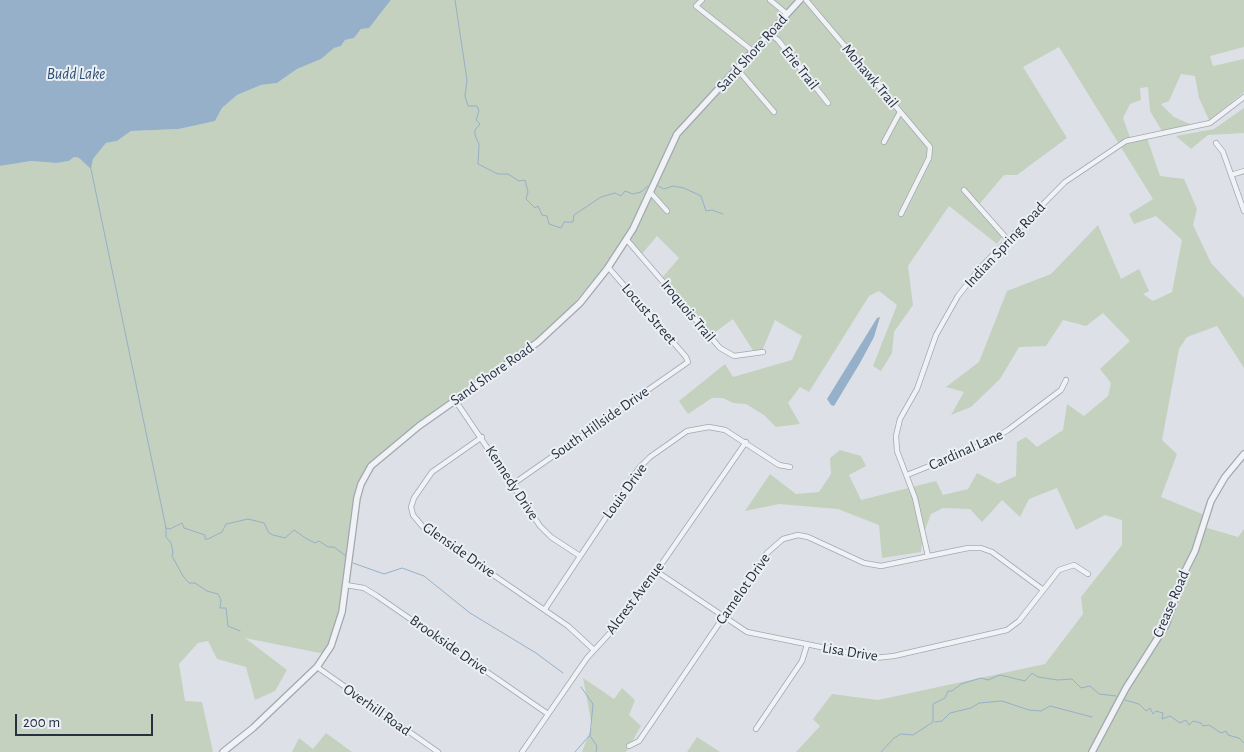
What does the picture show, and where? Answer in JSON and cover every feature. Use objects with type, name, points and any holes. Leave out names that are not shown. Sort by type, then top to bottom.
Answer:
[{"type":"street","points":[[702,0],[696,6],[754,52]]},
{"type":"street","points":[[770,0],[787,14]]},
{"type":"street","name":"Sand Shore Road","points":[[223,752],[252,728],[317,667],[336,635],[349,567],[358,498],[368,469],[402,438],[504,367],[549,333],[580,303],[627,240],[651,193],[677,134],[738,70],[800,0]]},
{"type":"street","name":"Mohawk Trail","points":[[806,0],[929,145],[931,154],[901,214]]},
{"type":"street","name":"Erie Trail","points":[[770,34],[778,40],[828,103]]},
{"type":"street","points":[[738,70],[774,112]]},
{"type":"street","name":"Indian Spring Road","points":[[928,556],[907,475],[896,447],[896,430],[917,389],[931,347],[949,310],[975,274],[1065,182],[1121,144],[1134,139],[1210,123],[1244,97]]},
{"type":"street","points":[[884,142],[900,112]]},
{"type":"street","points":[[1216,143],[1223,152],[1244,211]]},
{"type":"street","points":[[1231,175],[1244,171]]},
{"type":"street","points":[[964,190],[1008,240]]},
{"type":"street","points":[[651,193],[668,211]]},
{"type":"street","name":"Iroquois Trail","points":[[627,240],[720,348],[734,356],[763,352]]},
{"type":"street","name":"Locust Street","points":[[608,267],[688,362]]},
{"type":"street","name":"South Hillside Drive","points":[[513,484],[688,362]]},
{"type":"street","name":"Cardinal Lane","points":[[907,475],[1000,435],[1061,390],[1066,380]]},
{"type":"street","name":"Kennedy Drive","points":[[455,400],[545,532],[580,556]]},
{"type":"street","name":"Louis Drive","points":[[544,609],[639,468],[650,457],[677,437],[692,429],[708,427],[725,430],[779,465],[790,467]]},
{"type":"street","name":"Glenside Drive","points":[[482,437],[432,472],[414,498],[411,507],[413,515],[423,527],[568,626],[594,650]]},
{"type":"street","name":"Alcrest Avenue","points":[[522,752],[594,650],[621,621],[746,442]]},
{"type":"street","name":"Crease Road","points":[[1092,752],[1126,688],[1166,625],[1184,573],[1195,551],[1211,501],[1225,477],[1244,454]]},
{"type":"street","name":"Camelot Drive","points":[[629,746],[639,741],[767,553],[777,543],[788,538],[808,537],[864,563],[876,566],[968,548],[981,548],[992,552],[1042,589]]},
{"type":"street","name":"Lisa Drive","points":[[656,572],[746,632],[882,658],[993,634],[1014,626],[1054,574],[1064,567],[1079,566],[1088,574]]},
{"type":"street","name":"Brookside Drive","points":[[346,585],[364,588],[372,593],[548,714]]},
{"type":"street","points":[[756,728],[802,661],[807,645]]},
{"type":"street","name":"Overhill Road","points":[[317,667],[438,752]]},
{"type":"green space","points":[[391,0],[1244,0],[1244,47],[1210,56],[1213,66],[1244,59],[1244,92],[1209,120],[1199,98],[1195,76],[1181,74],[1169,101],[1161,104],[1174,117],[1192,125],[1162,131],[1150,111],[1148,87],[1140,88],[1141,100],[1130,104],[1123,118],[1131,140],[1147,138],[1160,176],[1184,179],[1197,209],[1193,225],[1211,263],[1244,298],[1244,368],[1217,326],[1187,337],[1179,349],[1162,440],[1177,454],[1161,497],[1207,516],[1204,527],[1238,537],[1244,529],[1244,752],[796,752],[820,726],[813,719],[832,694],[878,700],[1045,664],[1083,614],[1081,597],[1122,545],[1122,520],[1105,515],[1076,530],[1057,488],[1029,499],[1020,517],[1002,500],[982,522],[970,509],[943,508],[931,514],[923,535],[921,552],[882,558],[879,525],[838,509],[779,504],[745,511],[770,474],[796,494],[819,492],[831,474],[830,458],[840,450],[861,456],[866,466],[849,475],[861,500],[936,481],[943,495],[968,489],[977,473],[998,484],[1016,476],[1017,442],[1026,437],[1037,447],[1063,430],[1067,404],[1084,416],[1108,396],[1111,383],[1100,369],[1130,341],[1103,313],[1086,326],[1063,320],[1046,346],[1019,347],[1000,379],[971,407],[951,415],[964,392],[946,387],[979,362],[1007,291],[1051,274],[1098,225],[1121,279],[1139,269],[1149,291],[1143,294],[1153,301],[1172,292],[1182,240],[1156,216],[1134,224],[1129,214],[1153,199],[1059,47],[1023,67],[1067,138],[1017,175],[1004,175],[976,208],[1005,233],[997,244],[949,206],[908,266],[913,305],[894,332],[892,353],[881,371],[873,366],[897,305],[879,291],[869,296],[809,392],[800,387],[788,403],[800,424],[776,427],[764,415],[746,404],[733,403],[723,398],[712,398],[688,414],[679,401],[725,364],[733,377],[792,360],[802,336],[775,320],[762,351],[754,352],[733,319],[710,336],[662,278],[679,258],[657,236],[641,255],[626,241],[552,330],[371,465],[358,493],[340,619],[325,654],[245,638],[287,670],[275,691],[255,700],[246,667],[217,659],[208,641],[198,643],[179,664],[185,701],[202,702],[213,752],[0,752],[0,166],[31,161],[56,163],[69,161],[74,157],[79,158],[91,168],[93,159],[106,143],[117,141],[131,131],[179,129],[215,121],[222,108],[237,95],[261,85],[277,83],[297,69],[320,59],[334,48],[341,46],[345,40],[354,38],[361,29],[378,17]]},
{"type":"green space","points":[[1244,108],[1244,133],[1208,135],[1191,149],[1176,136],[1214,129]]},
{"type":"green space","points":[[583,678],[614,699],[622,688],[635,700],[629,715],[641,726],[626,752],[582,752],[592,726]]},
{"type":"green space","points":[[326,733],[352,752],[292,752],[299,738],[313,749]]},
{"type":"green space","points":[[697,737],[720,752],[687,752]]},
{"type":"water","name":"Budd Lake","points":[[0,0],[391,0],[369,28],[361,29],[354,38],[345,40],[341,46],[334,48],[321,59],[297,69],[277,83],[261,85],[237,95],[222,108],[215,121],[179,129],[131,131],[117,141],[106,143],[93,159],[91,169],[79,158],[74,157],[69,161],[56,163],[31,161],[0,166]]},
{"type":"water","points":[[880,317],[874,337],[860,363],[834,406],[831,405],[827,399],[877,318]]},
{"type":"waterway","points":[[455,0],[467,80],[465,96],[468,106],[477,106],[479,111],[476,120],[480,124],[475,130],[479,144],[478,164],[498,174],[508,174],[519,181],[525,180],[528,192],[526,199],[535,208],[538,206],[542,215],[547,216],[549,224],[561,228],[564,222],[573,222],[574,215],[601,197],[615,193],[621,196],[625,191],[633,194],[641,192],[648,186]]},
{"type":"waterway","points":[[91,169],[166,528],[166,537],[171,543],[172,556],[189,583],[195,583],[207,591],[218,594],[221,600],[220,608],[226,608],[228,626],[240,631]]},
{"type":"waterway","points":[[658,186],[664,189],[673,186],[684,188],[701,196],[706,211],[712,210],[723,214]]},
{"type":"waterway","points":[[166,528],[170,529],[182,523],[184,528],[205,535],[205,539],[208,539],[222,532],[226,524],[248,519],[264,523],[269,533],[273,535],[285,538],[294,530],[315,543],[319,541],[328,547],[334,547],[346,556]]},
{"type":"waterway","points":[[353,563],[384,574],[402,568],[424,576],[470,613],[536,653],[563,673]]},
{"type":"waterway","points":[[881,752],[894,738],[901,734],[913,735],[933,722],[933,704],[945,698],[948,691],[952,691],[961,684],[981,678],[988,680],[1000,675],[1025,681],[1032,673],[1038,677],[1058,680],[1072,679],[1081,688],[1090,686],[1099,694],[1116,696]]},
{"type":"waterway","points":[[581,687],[593,704],[590,736],[597,746],[596,752]]},
{"type":"waterway","points":[[1125,700],[1139,704],[1146,711],[1150,708],[1153,714],[1156,711],[1163,713],[1162,719],[1170,716],[1180,723],[1186,720],[1189,725],[1193,721],[1201,723],[1203,726],[1209,725],[1221,733],[1226,731],[1228,735],[1239,738],[1244,743]]},
{"type":"waterway","points":[[935,722],[942,721],[950,713],[971,708],[979,703],[1002,701],[1029,710],[1041,711],[1050,706],[1092,717]]},
{"type":"waterway","points":[[575,752],[589,736]]}]
